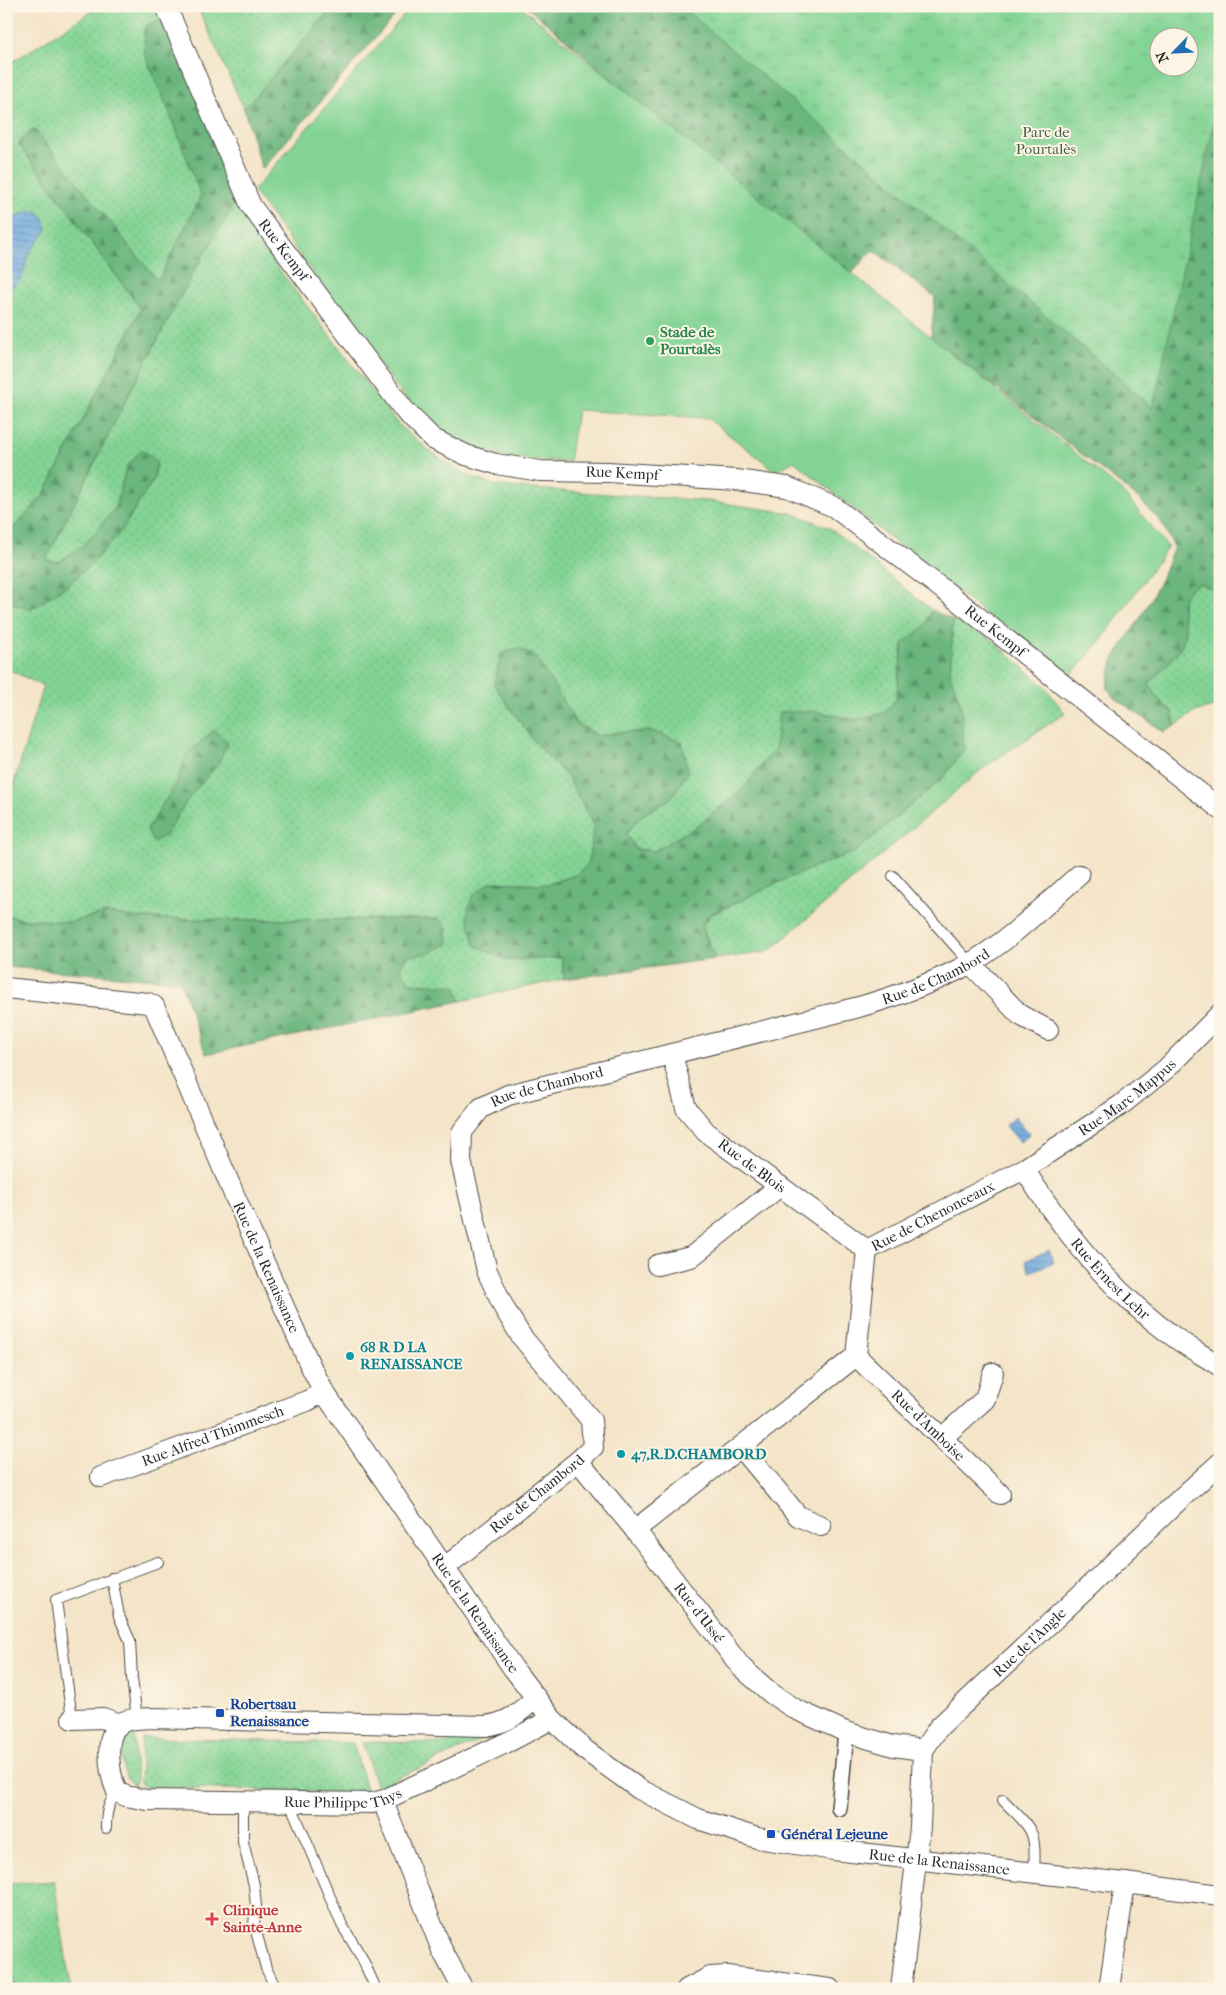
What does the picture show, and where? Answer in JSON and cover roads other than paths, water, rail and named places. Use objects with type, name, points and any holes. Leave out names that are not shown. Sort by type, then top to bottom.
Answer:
[{"type":"street","name":"Rue Kempf","points":[[166,6],[251,206],[404,412],[433,439],[466,455],[496,464],[540,471],[608,472],[736,480],[787,487],[834,507],[949,594],[1220,809]]},
{"type":"street","name":"Rue de Chambord","points":[[444,1568],[594,1447],[590,1420],[521,1336],[504,1308],[487,1271],[461,1161],[462,1132],[481,1108],[508,1095],[859,1007],[905,993],[946,976],[970,963],[1013,933],[1079,876]]},
{"type":"street","points":[[970,963],[1020,1015],[1048,1030]]},
{"type":"street","name":"Rue de la Renaissance","points":[[6,988],[120,999],[148,1003],[154,1006],[236,1199],[310,1365],[324,1392],[513,1668],[552,1719],[585,1750],[639,1789],[698,1819],[757,1838],[834,1850],[1220,1895]]},
{"type":"street","name":"Rue Marc Mappus","points":[[1024,1169],[1121,1106],[1166,1068],[1220,1014]]},
{"type":"street","name":"Rue de Blois","points":[[672,1054],[686,1108],[696,1122],[706,1132],[867,1250]]},
{"type":"street","name":"Rue de Chenonceaux","points":[[856,1356],[867,1250],[1024,1169]]},
{"type":"street","name":"Rue Ernest Lehr","points":[[1024,1169],[1067,1233],[1099,1270],[1134,1304],[1177,1339],[1220,1366]]},
{"type":"street","points":[[657,1264],[691,1257],[780,1186]]},
{"type":"street","points":[[635,1530],[856,1356]]},
{"type":"street","name":"Rue d'Amboise","points":[[856,1356],[1000,1494]]},
{"type":"street","points":[[942,1438],[985,1399],[993,1373]]},
{"type":"street","name":"Rue Alfred Thimmesch","points":[[101,1477],[307,1401],[324,1392]]},
{"type":"street","points":[[741,1446],[798,1516],[821,1526]]},
{"type":"street","name":"Rue d'Ussé","points":[[578,1461],[635,1530],[742,1668],[772,1694],[795,1710],[846,1732],[893,1746],[923,1750]]},
{"type":"street","name":"Rue de l'Angle","points":[[923,1750],[939,1727],[1220,1463]]},
{"type":"street","points":[[72,1719],[103,1718],[128,1721],[151,1718],[485,1726],[500,1724],[513,1718],[536,1698]]},
{"type":"street","name":"Rue Philippe Thys","points":[[117,1792],[126,1796],[147,1800],[359,1804],[384,1800],[512,1740],[552,1719]]},
{"type":"street","points":[[117,1792],[112,1780],[110,1743],[112,1732],[128,1721]]},
{"type":"street","points":[[839,1808],[846,1732]]},
{"type":"street","points":[[901,1989],[917,1859],[923,1750]]},
{"type":"street","points":[[384,1800],[387,1812],[442,1950],[463,1989]]},
{"type":"street","points":[[1109,1989],[1125,1883]]},
{"type":"street","points":[[688,1989],[710,1977],[727,1976],[830,1989]]},
{"type":"lane","points":[[892,876],[970,963]]},
{"type":"lane","points":[[72,1719],[56,1600],[158,1562]]},
{"type":"lane","points":[[112,1578],[119,1616],[130,1641],[132,1678],[128,1721]]},
{"type":"lane","points":[[106,1828],[106,1814],[110,1800],[117,1792]]},
{"type":"lane","points":[[1003,1800],[1032,1832],[1036,1846],[1034,1872]]},
{"type":"lane","points":[[243,1802],[243,1842],[254,1885],[256,1906],[254,1924],[266,1968],[276,1989]]},
{"type":"lane","points":[[290,1803],[342,1925],[362,1958],[376,1989]]},
{"type":"water","points":[[37,211],[44,218],[47,229],[32,249],[19,281],[6,291],[6,235],[12,219],[25,212]]},
{"type":"water","points":[[1015,1117],[1029,1134],[1020,1142],[1005,1125]]},
{"type":"water","points":[[1049,1250],[1054,1262],[1030,1272],[1025,1261]]},
{"type":"place","name":"Stade de Pourtalès","points":[[650,341]]},
{"type":"place","name":"68 R D LA RENAISSANCE","points":[[350,1356]]},
{"type":"place","name":"47,R.D.CHAMBORD","points":[[621,1454]]},
{"type":"place","name":"Robertsau Renaissance","points":[[220,1713]]},
{"type":"place","name":"Général Lejeune","points":[[771,1834]]},
{"type":"place","name":"Clinique Sainte-Anne","points":[[212,1919]]},
{"type":"park label","name":"Parc de Pourtalès","points":[[1046,140]]}]
